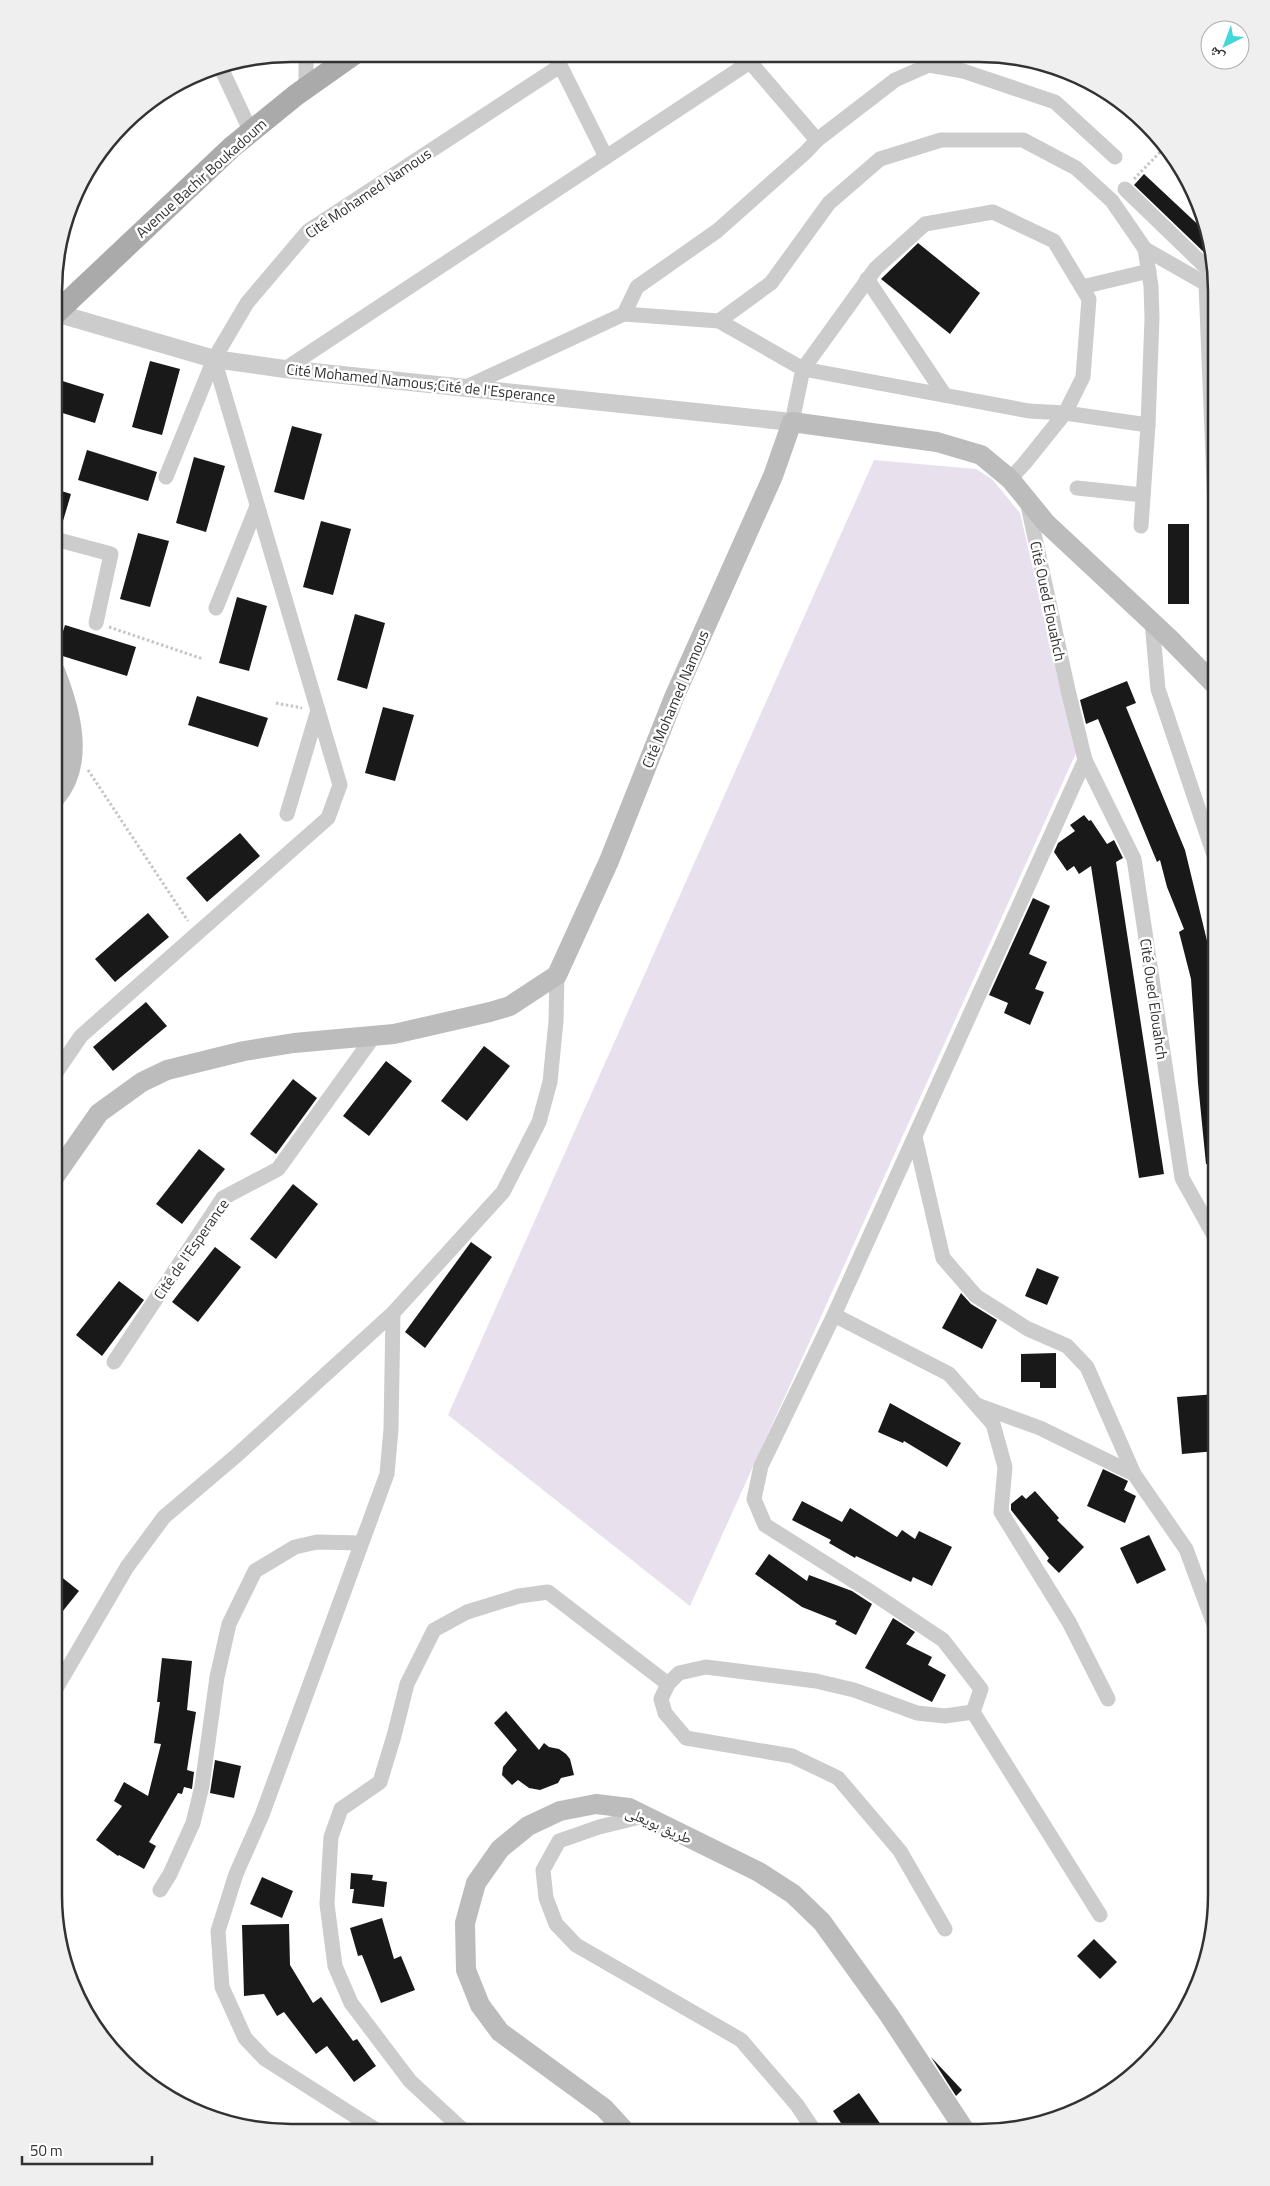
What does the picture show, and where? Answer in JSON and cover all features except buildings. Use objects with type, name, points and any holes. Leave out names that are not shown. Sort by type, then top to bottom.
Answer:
[{"type":"main road","name":"Avenue Bachir Boukadoum","points":[[62,307],[250,132],[306,87],[342,62]]},
{"type":"main road","points":[[792,422],[885,433],[937,442],[981,455],[1010,478],[1026,500],[1086,562],[1152,622],[1208,678]]},
{"type":"main road","name":"Cité Mohamed Namous","points":[[557,975],[608,861],[675,695],[773,476],[792,422]]},
{"type":"main road","points":[[62,690],[67,703],[72,738],[68,773],[62,785]]},
{"type":"main road","points":[[62,1166],[99,1113],[142,1082],[167,1070],[244,1051],[374,1036],[442,1024],[510,1006],[557,975]]},
{"type":"main road","name":"طريق بويعلى","points":[[619,2124],[604,2108],[500,2032],[480,2005],[466,1970],[465,1923],[476,1883],[500,1849],[528,1826],[560,1812],[596,1804],[629,1808],[759,1872],[793,1894],[822,1922],[889,2015],[961,2124]]},
{"type":"street","points":[[306,62],[306,87]]},
{"type":"street","name":"Cité Mohamed Namous","points":[[214,359],[247,303],[308,231],[554,62]]},
{"type":"street","name":"Cité Mohamed Namous","points":[[558,62],[606,156]]},
{"type":"street","points":[[285,369],[750,62],[817,140]]},
{"type":"street","points":[[624,314],[637,287],[717,230],[806,152],[817,140],[894,80],[929,65],[963,71],[1055,102],[1115,158]]},
{"type":"street","points":[[223,73],[250,132]]},
{"type":"street","points":[[719,321],[770,283],[829,203],[880,159],[941,140],[1023,140],[1076,168],[1112,202],[1144,249],[1149,271],[1152,318],[1148,425],[1141,526]]},
{"type":"street","points":[[1125,189],[1207,278]]},
{"type":"street","name":"Cité Mohamed Namous","points":[[792,422],[803,369],[876,268],[925,224],[993,212],[1054,241],[1089,299],[1083,377],[1065,413],[1024,464],[1010,478]]},
{"type":"street","points":[[1144,249],[1207,281]]},
{"type":"street","points":[[1082,287],[1149,271]]},
{"type":"street","points":[[867,279],[944,394]]},
{"type":"street","points":[[464,388],[624,314],[719,321],[803,369],[1029,410],[1065,413],[1148,425]]},
{"type":"street","name":"Cité Mohamed Namous;Cité de l'Esperance","points":[[62,315],[214,359],[285,369],[792,422]]},
{"type":"street","points":[[166,477],[214,359]]},
{"type":"street","points":[[62,1064],[81,1036],[328,818],[340,785],[214,359]]},
{"type":"street","points":[[1077,488],[1143,495]]},
{"type":"street","name":"Cité Oued Elouahch","points":[[1026,500],[1068,690],[1086,760],[1134,859],[1182,1178],[1208,1225]]},
{"type":"street","points":[[216,608],[257,506]]},
{"type":"street","points":[[62,541],[112,554],[96,623]]},
{"type":"street","points":[[1152,622],[1158,688],[1208,837]]},
{"type":"street","points":[[287,814],[318,710]]},
{"type":"street","points":[[973,1712],[981,1689],[943,1640],[765,1524],[754,1499],[761,1466],[834,1315],[1086,760]]},
{"type":"street","points":[[62,1678],[127,1568],[164,1517],[237,1455],[393,1313],[503,1192],[539,1122],[550,1082],[556,1020],[557,975]]},
{"type":"street","name":"Cité de l'Esperance","points":[[114,1362],[223,1198],[278,1169],[374,1036]]},
{"type":"street","points":[[915,1136],[943,1258],[976,1296],[1028,1330],[1067,1346],[1086,1367],[1134,1474],[1186,1549],[1208,1608]]},
{"type":"street","points":[[368,2124],[265,2059],[245,2038],[222,1987],[218,1931],[236,1874],[262,1815],[387,1474],[391,1429],[393,1313]]},
{"type":"street","points":[[834,1315],[949,1374],[993,1424],[1005,1467],[1001,1512],[1069,1622],[1108,1699]]},
{"type":"street","points":[[976,1404],[1040,1428],[1134,1474]]},
{"type":"street","points":[[160,1890],[170,1874],[193,1823],[202,1786],[217,1677],[229,1624],[255,1571],[295,1547],[317,1542],[361,1543]]},
{"type":"street","points":[[457,2124],[404,2074],[351,2003],[336,1966],[327,1904],[331,1837],[340,1809],[380,1782],[407,1684],[434,1630],[467,1612],[519,1596],[548,1592],[668,1684]]},
{"type":"street","points":[[945,1929],[900,1851],[838,1778],[792,1756],[686,1738],[665,1713],[661,1699],[668,1684],[679,1673],[706,1667],[816,1681],[854,1690],[917,1713],[945,1716],[973,1712]]},
{"type":"street","points":[[973,1712],[1100,1915]]},
{"type":"street","points":[[644,1816],[599,1827],[559,1841],[543,1870],[546,1898],[556,1924],[576,1945],[741,2040],[798,2105],[810,2124]]},
{"type":"path","points":[[1125,189],[1160,152]]},
{"type":"path","points":[[96,623],[203,659]]},
{"type":"path","points":[[276,703],[318,710]]},
{"type":"path","points":[[90,771],[196,934]]},
{"type":"shaded area","points":[[874,460],[976,469],[992,479],[1020,513],[1076,753],[690,1606],[448,1415]]}]
